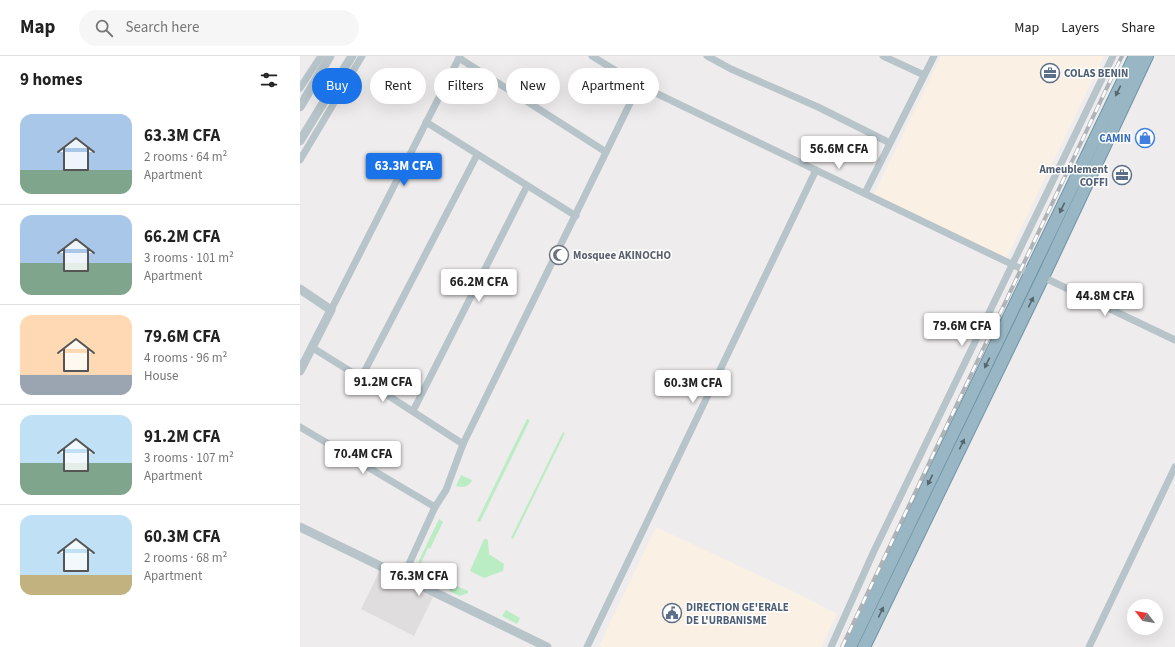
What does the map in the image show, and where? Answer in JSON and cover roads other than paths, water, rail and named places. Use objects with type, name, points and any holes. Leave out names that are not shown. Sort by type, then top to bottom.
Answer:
[{"type":"highway","points":[[850,647],[1135,56]]},
{"type":"highway","points":[[864,647],[1043,277],[1146,56]]},
{"type":"street","points":[[300,88],[321,56]]},
{"type":"street","points":[[300,108],[330,56]]},
{"type":"street","points":[[300,141],[352,56]]},
{"type":"street","points":[[300,160],[362,56]]},
{"type":"street","points":[[708,56],[731,69],[818,107],[890,143]]},
{"type":"street","points":[[883,56],[924,75]]},
{"type":"street","points":[[865,194],[934,56]]},
{"type":"street","points":[[831,647],[888,522],[1113,56]]},
{"type":"street","points":[[300,372],[459,57],[606,152]]},
{"type":"street","points":[[597,57],[614,68]]},
{"type":"street","points":[[659,95],[1030,273]]},
{"type":"street","points":[[403,577],[435,507],[446,490],[463,444],[630,104]]},
{"type":"street","points":[[426,122],[576,216]]},
{"type":"street","points":[[361,378],[477,154]]},
{"type":"street","points":[[587,647],[816,170]]},
{"type":"street","points":[[414,411],[527,186]]},
{"type":"street","points":[[1043,277],[1175,340]]},
{"type":"street","points":[[300,289],[331,310]]},
{"type":"street","points":[[313,348],[414,411],[463,444]]},
{"type":"street","points":[[300,427],[435,507]]},
{"type":"street","points":[[1089,647],[1175,467]]},
{"type":"street","points":[[300,527],[547,647]]},
{"type":"railway","points":[[842,647],[1122,56]]},
{"type":"place","name":"COLAS BENIN","points":[[1050,73]]},
{"type":"place","name":"CAMIN","points":[[1145,138]]},
{"type":"place","name":"Ameublement COFFI","points":[[1122,175]]},
{"type":"place","name":"Mosquee AKINOCHO","points":[[559,255]]},
{"type":"place","name":"DIRECTION GE'ERALE DE L'URBANISME","points":[[672,613]]}]
